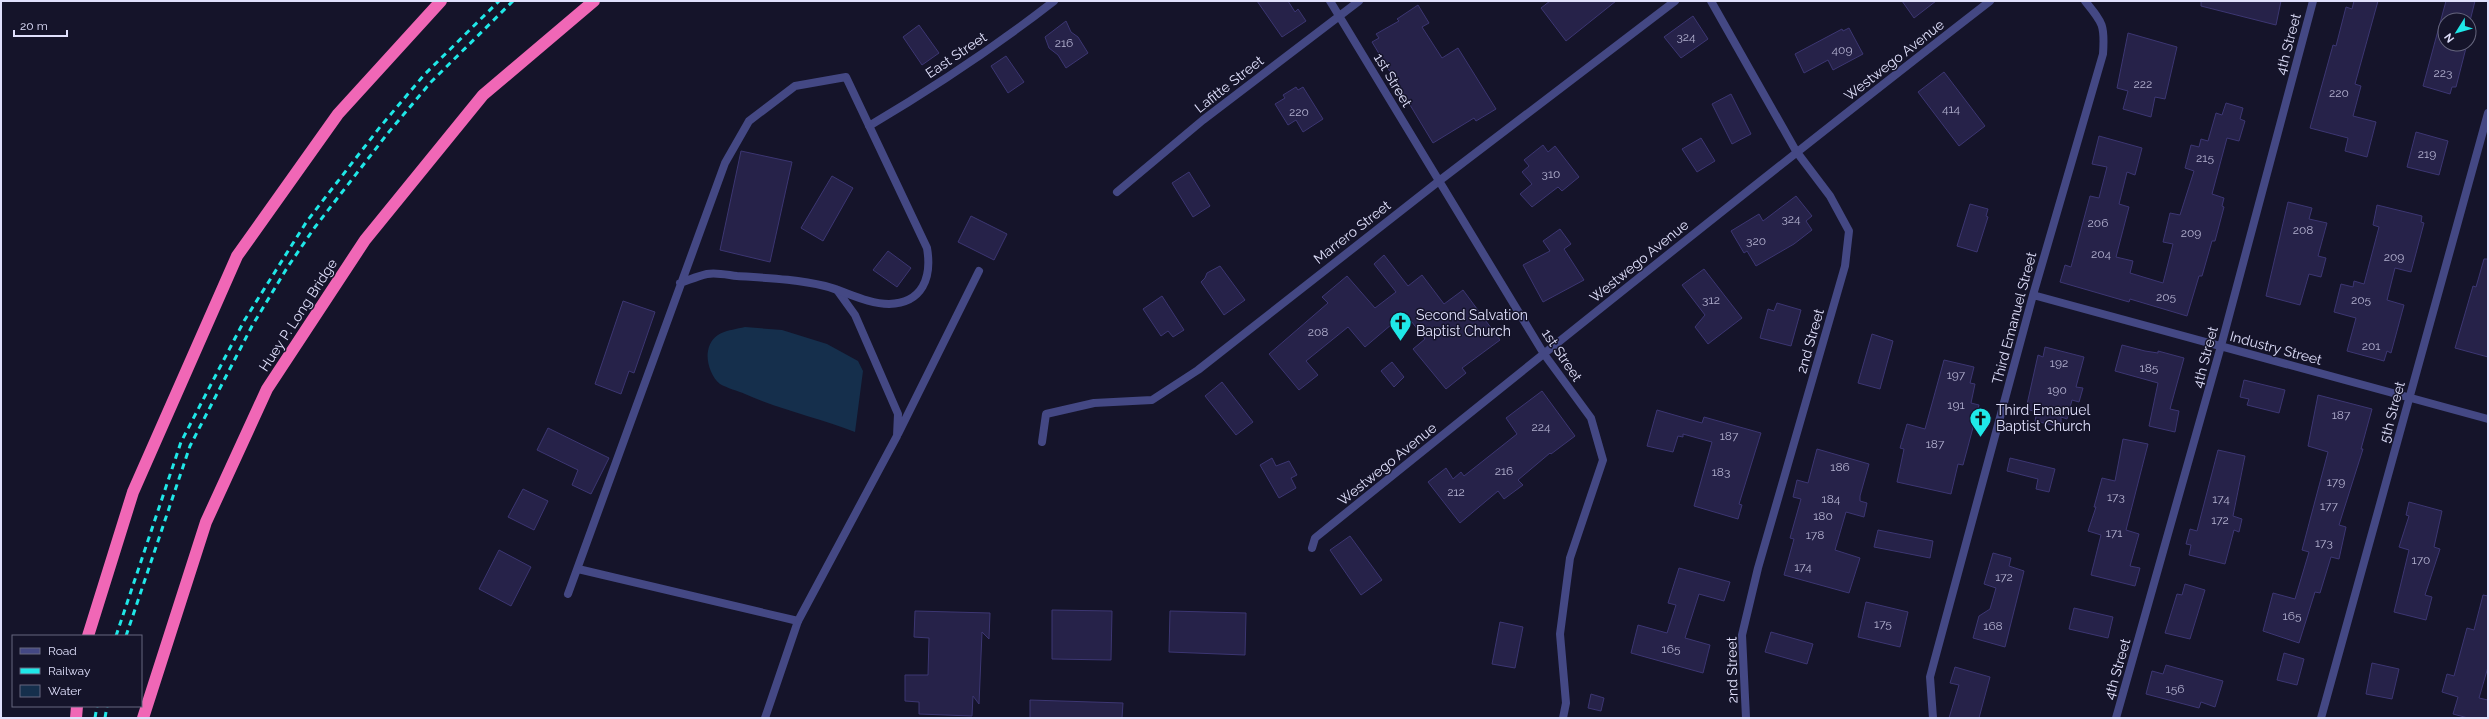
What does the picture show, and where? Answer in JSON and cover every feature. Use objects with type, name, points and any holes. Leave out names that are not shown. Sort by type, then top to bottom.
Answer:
[{"type":"highway","points":[[88,635],[133,492],[237,256],[338,114],[441,1]]},
{"type":"highway","name":"Huey P. Long Bridge","points":[[143,718],[206,522],[267,389],[365,240],[483,95],[594,1]]},
{"type":"highway","points":[[76,718],[77,707]]},
{"type":"street","name":"East Street","points":[[869,126],[921,94],[1023,25],[1054,1]]},
{"type":"street","name":"1st Street","points":[[1330,1],[1544,354],[1590,418],[1603,460],[1570,558],[1560,634],[1566,703],[1563,718]]},
{"type":"street","name":"Lafitte Street","points":[[1118,192],[1203,120],[1359,1]]},
{"type":"street","name":"Marrero Street","points":[[1042,442],[1046,414],[1094,402],[1152,400],[1192,374],[1439,181],[1675,1]]},
{"type":"street","name":"2nd Street","points":[[1711,1],[1796,151],[1830,196],[1849,231],[1845,266],[1758,568],[1742,636],[1746,718]]},
{"type":"street","name":"Westwego Avenue","points":[[1312,548],[1315,538],[1796,151],[1990,1]]},
{"type":"street","name":"Third Emanuel Street","points":[[1933,718],[1930,677],[2033,295],[2103,54],[2104,31],[2100,20],[2085,1]]},
{"type":"street","name":"4th Street","points":[[2116,718],[2221,346],[2313,1]]},
{"type":"street","points":[[568,594],[680,282],[725,163],[749,121],[795,86],[846,77],[927,248],[930,265],[927,281],[919,292],[905,300],[890,304],[877,303],[837,290],[789,280],[708,274],[680,282]]},
{"type":"street","name":"5th Street","points":[[2321,718],[2488,113]]},
{"type":"street","points":[[765,718],[798,621],[897,436],[979,272]]},
{"type":"street","points":[[837,290],[855,315],[898,414],[897,436]]},
{"type":"street","name":"Industry Street","points":[[2033,295],[2488,419]]},
{"type":"street","points":[[578,569],[798,621]]},
{"type":"water","points":[[745,327],[782,330],[827,344],[858,361],[863,371],[855,432],[759,400],[720,384],[714,377],[709,364],[708,351],[710,344],[713,339],[722,333]]},
{"type":"building","points":[[1257,1],[1288,1],[1295,12],[1298,9],[1306,21],[1282,37]]},
{"type":"building","points":[[1550,1],[1616,1],[1566,41],[1541,8]]},
{"type":"building","points":[[1902,1],[1936,1],[1914,18]]},
{"type":"building","points":[[2201,1],[2281,1],[2276,25],[2201,6]]},
{"type":"building","points":[[2354,1],[2378,1],[2355,84],[2361,86],[2353,116],[2376,122],[2367,157],[2345,151],[2348,138],[2310,128],[2333,45],[2336,46],[2346,7],[2352,9]]},
{"type":"building","points":[[2446,1],[2475,1],[2472,12],[2443,12]]},
{"type":"building","points":[[1418,5],[1429,23],[1422,27],[1442,58],[1458,48],[1496,109],[1476,121],[1474,118],[1433,143],[1372,42],[1379,38],[1376,34],[1399,21],[1397,19]]},
{"type":"building","points":[[1693,16],[1708,39],[1681,58],[1664,37]]},
{"type":"building","points":[[1066,21],[1071,32],[1078,37],[1088,53],[1066,68],[1058,55],[1049,48],[1045,37]]},
{"type":"building","points":[[919,25],[939,53],[922,65],[903,37]]},
{"type":"building","points":[[1849,28],[1863,54],[1833,70],[1828,60],[1804,73],[1795,54],[1842,29],[1843,31]]},
{"type":"building","points":[[2128,33],[2177,47],[2165,99],[2155,97],[2151,117],[2123,109],[2128,91],[2117,88]]},
{"type":"building","points":[[2437,34],[2437,52],[2465,52],[2456,87],[2452,87],[2450,94],[2423,86]]},
{"type":"building","points":[[1006,56],[1024,82],[1008,93],[991,66]]},
{"type":"building","points":[[1944,72],[1985,126],[1959,146],[1918,92]]},
{"type":"building","points":[[1296,87],[1298,90],[1303,87],[1323,119],[1303,132],[1296,120],[1288,125],[1275,104],[1285,98],[1283,95]]},
{"type":"building","points":[[1731,94],[1751,134],[1732,144],[1712,104]]},
{"type":"building","points":[[2226,103],[2243,108],[2240,119],[2245,121],[2239,141],[2227,138],[2212,194],[2224,198],[2222,206],[2224,207],[2215,241],[2212,241],[2202,276],[2199,276],[2187,316],[2130,299],[2129,302],[2060,282],[2065,265],[2071,267],[2090,196],[2099,198],[2107,167],[2092,164],[2099,136],[2142,148],[2135,175],[2127,172],[2119,204],[2129,207],[2116,257],[2133,261],[2130,273],[2163,283],[2173,244],[2163,242],[2170,213],[2180,215],[2194,171],[2185,168],[2191,145],[2199,147],[2201,139],[2208,141],[2216,113],[2222,115]]},
{"type":"building","points":[[2416,132],[2448,141],[2439,175],[2407,167]]},
{"type":"building","points":[[1701,138],[1715,161],[1697,172],[1682,149]]},
{"type":"building","points":[[1543,145],[1548,152],[1555,146],[1579,177],[1562,191],[1558,187],[1532,207],[1520,194],[1532,184],[1522,172],[1529,166],[1524,160]]},
{"type":"building","points":[[741,151],[792,162],[770,262],[720,250]]},
{"type":"building","points":[[1189,172],[1210,206],[1193,217],[1172,183]]},
{"type":"building","points":[[832,176],[853,188],[823,241],[801,228]]},
{"type":"building","points":[[1796,196],[1812,216],[1806,221],[1812,230],[1794,244],[1756,266],[1747,251],[1744,253],[1731,231],[1759,214],[1763,221]]},
{"type":"building","points":[[2288,202],[2312,208],[2309,219],[2327,223],[2318,256],[2326,258],[2321,277],[2309,274],[2300,305],[2266,296]]},
{"type":"building","points":[[1970,204],[1988,209],[1986,216],[1988,217],[1977,252],[1957,246]]},
{"type":"building","points":[[2377,205],[2422,216],[2421,222],[2424,223],[2411,272],[2395,268],[2387,300],[2404,305],[2391,353],[2387,351],[2384,361],[2347,351],[2356,318],[2334,312],[2341,284],[2353,287],[2354,281],[2364,284],[2379,227],[2373,225]]},
{"type":"building","points":[[971,216],[1007,234],[994,260],[958,242]]},
{"type":"building","points":[[1560,229],[1571,244],[1564,249],[1584,280],[1543,302],[1523,265],[1550,251],[1543,241]]},
{"type":"building","points":[[888,251],[911,268],[897,287],[873,270]]},
{"type":"building","points":[[1384,255],[1408,286],[1422,275],[1444,304],[1463,290],[1500,340],[1462,368],[1466,373],[1446,389],[1413,349],[1425,339],[1405,313],[1365,347],[1348,327],[1306,361],[1318,375],[1299,390],[1269,354],[1328,303],[1322,297],[1347,276],[1375,308],[1396,292],[1374,264]]},
{"type":"building","points":[[2484,259],[2488,259],[2488,357],[2455,348],[2473,286],[2476,287]]},
{"type":"building","points":[[1220,266],[1245,300],[1224,315],[1201,282],[1207,273]]},
{"type":"building","points":[[1704,269],[1742,318],[1708,344],[1695,327],[1705,315],[1682,285]]},
{"type":"building","points":[[1162,296],[1184,330],[1173,337],[1168,331],[1161,336],[1143,309]]},
{"type":"building","points":[[623,301],[655,312],[634,373],[629,371],[621,394],[595,384]]},
{"type":"building","points":[[1777,303],[1801,310],[1791,346],[1760,338],[1768,309],[1774,311]]},
{"type":"building","points":[[1872,334],[1893,341],[1880,389],[1858,383]]},
{"type":"building","points":[[2122,345],[2145,351],[2158,353],[2158,351],[2184,358],[2170,409],[2179,411],[2175,432],[2149,426],[2158,383],[2115,371]]},
{"type":"building","points":[[2045,347],[2084,357],[2076,387],[2083,388],[2079,402],[2072,400],[2067,419],[2061,417],[2061,427],[2035,421],[2037,412],[2026,409],[2038,355],[2043,357]]},
{"type":"building","points":[[1944,360],[1974,367],[1970,383],[1975,384],[1971,403],[1979,405],[1963,465],[1958,464],[1951,494],[1897,482],[1904,449],[1900,448],[1907,424],[1925,429]]},
{"type":"building","points":[[1392,362],[1404,377],[1394,387],[1381,371]]},
{"type":"building","points":[[2244,380],[2285,390],[2279,413],[2247,405],[2249,399],[2240,397]]},
{"type":"building","points":[[1222,382],[1253,422],[1236,435],[1205,396]]},
{"type":"building","points":[[1542,391],[1575,436],[1551,454],[1550,453],[1518,480],[1523,485],[1504,499],[1498,491],[1460,523],[1428,482],[1446,468],[1453,479],[1461,472],[1464,476],[1517,434],[1506,418]]},
{"type":"building","points":[[2318,395],[2372,409],[2361,449],[2363,449],[2339,525],[2346,527],[2339,559],[2331,557],[2320,593],[2315,592],[2299,643],[2263,631],[2273,593],[2295,599],[2309,552],[2302,550],[2328,452],[2308,446]]},
{"type":"building","points":[[1657,410],[1702,423],[1704,417],[1761,433],[1739,504],[1742,505],[1738,519],[1694,506],[1712,442],[1683,434],[1683,437],[1678,436],[1673,452],[1647,446]]},
{"type":"building","points":[[548,428],[609,458],[591,494],[572,485],[578,470],[537,450]]},
{"type":"building","points":[[2123,439],[2148,444],[2126,530],[2139,534],[2130,566],[2140,568],[2135,586],[2091,575],[2101,535],[2088,531],[2096,507],[2094,507],[2102,478],[2115,481]]},
{"type":"building","points":[[1817,449],[1869,464],[1860,496],[1860,501],[1867,503],[1864,517],[1846,512],[1835,550],[1860,558],[1849,593],[1784,575],[1794,539],[1790,538],[1801,499],[1793,497],[1797,480],[1808,483]]},
{"type":"building","points":[[2218,450],[2245,456],[2233,516],[2242,519],[2239,532],[2234,530],[2225,564],[2189,555],[2191,545],[2186,544],[2190,529],[2197,531]]},
{"type":"building","points":[[1272,458],[1276,466],[1289,461],[1297,475],[1291,478],[1296,488],[1279,498],[1260,465]]},
{"type":"building","points":[[2010,458],[2055,469],[2049,492],[2036,489],[2038,479],[2007,471]]},
{"type":"building","points":[[523,489],[548,501],[534,530],[508,517]]},
{"type":"building","points":[[2409,502],[2442,511],[2434,547],[2440,549],[2425,595],[2432,597],[2426,620],[2394,612],[2409,550],[2399,547],[2409,516],[2406,515]]},
{"type":"building","points":[[1878,530],[1933,541],[1930,558],[1874,547]]},
{"type":"building","points":[[1350,536],[1382,580],[1361,595],[1330,550]]},
{"type":"building","points":[[499,550],[531,567],[511,606],[479,589]]},
{"type":"building","points":[[1993,553],[2011,558],[2009,566],[2024,571],[2005,647],[1973,638],[1979,616],[1990,609],[1996,588],[1984,584]]},
{"type":"building","points":[[1679,568],[1730,582],[1724,601],[1699,594],[1685,638],[1710,645],[1703,673],[1631,653],[1638,625],[1667,633],[1676,605],[1668,603]]},
{"type":"building","points":[[2185,584],[2205,590],[2190,639],[2165,633],[2177,594],[2182,595]]},
{"type":"building","points":[[2483,595],[2488,596],[2488,667],[2479,698],[2488,700],[2488,718],[2468,718],[2453,714],[2458,697],[2442,692],[2447,674],[2454,676],[2467,628],[2474,630]]},
{"type":"building","points":[[1866,602],[1908,612],[1900,647],[1858,637]]},
{"type":"building","points":[[2074,608],[2113,617],[2108,638],[2069,629]]},
{"type":"building","points":[[1052,610],[1112,611],[1111,660],[1052,659]]},
{"type":"building","points":[[915,611],[990,613],[989,639],[982,632],[979,704],[973,696],[972,716],[919,714],[919,702],[905,701],[905,675],[928,675],[929,638],[914,637]]},
{"type":"building","points":[[1170,611],[1246,613],[1245,655],[1169,652]]},
{"type":"building","points":[[1500,622],[1523,627],[1515,668],[1492,664]]},
{"type":"building","points":[[1771,632],[1813,644],[1807,664],[1765,652]]},
{"type":"building","points":[[2284,653],[2304,659],[2297,685],[2277,680]]},
{"type":"building","points":[[2372,663],[2399,669],[2392,699],[2366,694]]},
{"type":"building","points":[[2166,665],[2223,681],[2215,707],[2201,702],[2199,708],[2146,694],[2152,671],[2163,674]]},
{"type":"building","points":[[1955,667],[1990,677],[1979,718],[1949,718],[1959,685],[1950,683]]},
{"type":"building","points":[[1591,694],[1604,698],[1601,711],[1588,708]]},
{"type":"building","points":[[1030,700],[1123,703],[1122,718],[1030,718]]},
{"type":"railway","points":[[116,635],[181,442],[244,321],[307,221],[380,127],[424,75],[499,1]]},
{"type":"railway","points":[[126,635],[190,446],[252,326],[287,268],[315,227],[388,133],[431,82],[513,1]]},
{"type":"railway","points":[[95,718],[97,707]]},
{"type":"railway","points":[[105,718],[107,707]]},
{"type":"place","name":"Second Salvation Baptist Church","points":[[1401,342]]},
{"type":"place","name":"Third Emanuel Baptist Church","points":[[1981,438]]}]
